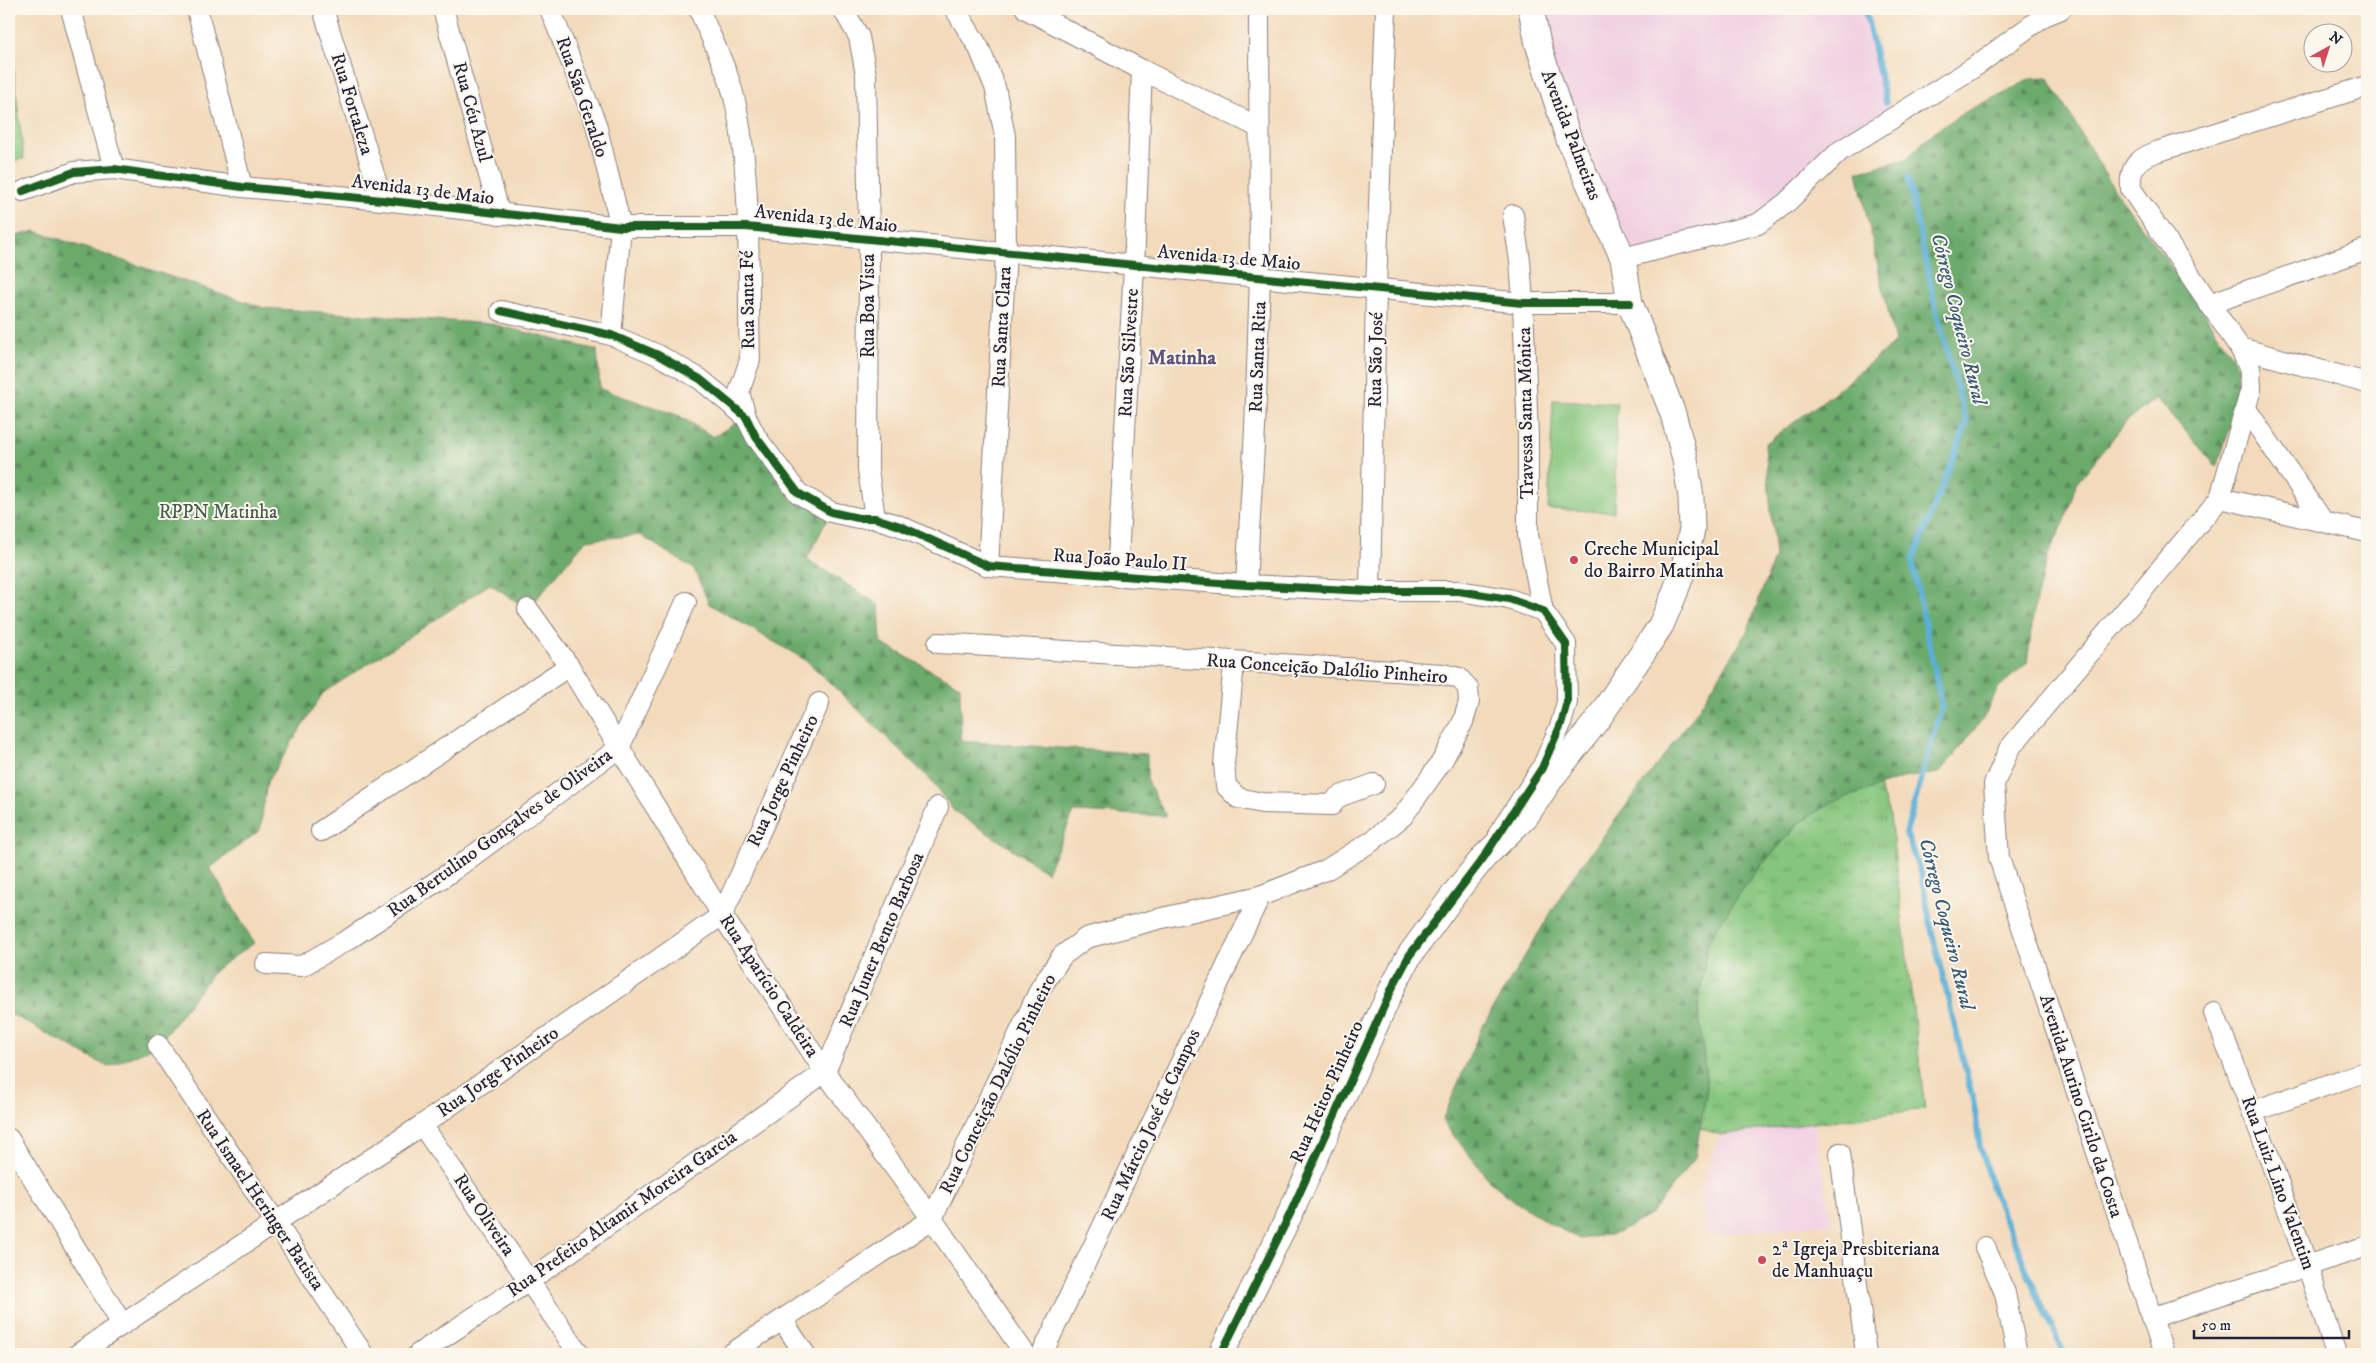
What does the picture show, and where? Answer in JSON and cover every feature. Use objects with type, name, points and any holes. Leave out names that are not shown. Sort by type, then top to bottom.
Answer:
[{"type":"street","points":[[71,9],[114,169]]},
{"type":"street","points":[[197,9],[242,187]]},
{"type":"street","name":"Rua Fortaleza","points":[[322,9],[382,200]]},
{"type":"street","name":"Rua Céu Azul","points":[[443,9],[500,215]]},
{"type":"street","name":"Rua São Geraldo","points":[[550,9],[596,124],[621,227],[611,335]]},
{"type":"street","name":"Rua Santa Fé","points":[[699,9],[721,58],[735,99],[744,143],[750,360],[739,392],[746,417]]},
{"type":"street","name":"Rua Boa Vista","points":[[843,9],[859,37],[866,75],[869,240],[868,470],[875,518]]},
{"type":"street","name":"Rua Santa Clara","points":[[954,9],[979,48],[996,87],[1005,136],[1006,252],[988,566]]},
{"type":"street","points":[[1026,9],[1142,70],[1258,127]]},
{"type":"street","name":"Rua Santa Rita","points":[[1246,585],[1255,429],[1260,276],[1259,9]]},
{"type":"street","name":"Rua São José","points":[[1370,591],[1376,290],[1386,9]]},
{"type":"street","name":"Avenida Palmeiras","points":[[1530,9],[1538,44],[1569,140],[1623,258],[1630,303]]},
{"type":"street","points":[[1623,258],[1758,224],[1786,203],[1840,151],[1973,68],[2044,16],[2061,9]]},
{"type":"street","name":"Rua São Silvestre","points":[[1117,577],[1134,266],[1142,70]]},
{"type":"street","points":[[2367,86],[2156,152],[2141,158],[2133,166],[2130,178],[2131,189],[2240,348],[2250,368],[2251,389],[2220,498],[2367,532]]},
{"type":"street","name":"Avenida 13 de Maio","points":[[23,191],[74,172],[114,169],[242,187],[382,200],[500,215],[621,227],[746,227],[1522,303],[1630,303]]},
{"type":"street","name":"Travessa Santa Mônica","points":[[1514,214],[1520,261],[1528,438],[1528,535],[1543,611]]},
{"type":"street","points":[[2210,304],[2367,249]]},
{"type":"street","name":"Rua Heitor Pinheiro","points":[[1221,1354],[1290,1214],[1394,984],[1409,956],[1484,857],[1526,816],[1553,776],[1598,719],[1661,625],[1684,568],[1692,529],[1691,497],[1685,459],[1673,414],[1630,303]]},
{"type":"street","name":"Rua João Paulo II","points":[[501,311],[611,335],[658,355],[700,379],[746,417],[756,437],[798,493],[831,512],[858,518],[875,518],[900,526],[988,566],[1246,585],[1370,591],[1459,591],[1509,599],[1543,611]]},
{"type":"street","points":[[2240,348],[2367,383]]},
{"type":"street","points":[[2246,409],[2323,521]]},
{"type":"street","name":"Avenida Aurino Cirilo da Costa","points":[[2164,1354],[1999,858],[1994,784],[2009,749],[2220,498]]},
{"type":"street","name":"Rua Bertulino Gonçalves de Oliveira","points":[[266,964],[302,966],[349,940],[448,874],[619,748],[686,602]]},
{"type":"street","name":"Rua Aparício Caldeira","points":[[528,608],[569,666],[722,915],[825,1072],[932,1219],[1025,1354]]},
{"type":"street","points":[[1484,857],[1542,768],[1561,724],[1567,702],[1566,644],[1543,611]]},
{"type":"street","name":"Rua Conceição Dalólio Pinheiro","points":[[932,1219],[1041,987],[1062,956],[1086,938],[1164,917],[1260,896],[1326,870],[1372,841],[1403,816],[1442,761],[1463,722],[1469,702],[1468,688],[1459,678],[1443,674],[1234,663],[938,643]]},
{"type":"street","points":[[1234,663],[1224,764],[1226,786],[1238,798],[1262,804],[1332,805],[1338,797],[1374,784]]},
{"type":"street","points":[[322,831],[569,666]]},
{"type":"street","name":"Rua Jorge Pinheiro","points":[[78,1354],[422,1125],[722,915],[819,703]]},
{"type":"street","name":"Rua Juner Bento Barbosa","points":[[825,1072],[938,808]]},
{"type":"street","name":"Rua Márcio José de Campos","points":[[1042,1354],[1260,896]]},
{"type":"street","name":"Rua Luiz Lino Valentim","points":[[2214,1013],[2254,1111],[2308,1265],[2336,1354]]},
{"type":"street","name":"Rua Ismael Heringer Batista","points":[[158,1046],[364,1354]]},
{"type":"street","points":[[2254,1111],[2367,1071]]},
{"type":"street","name":"Rua Prefeito Altamir Moreira Garcia","points":[[418,1354],[529,1281],[825,1072]]},
{"type":"street","name":"Rua Oliveira","points":[[422,1125],[579,1354]]},
{"type":"street","points":[[9,1139],[122,1324]]},
{"type":"street","points":[[1840,1153],[1866,1354]]},
{"type":"street","points":[[731,1354],[932,1219]]},
{"type":"street","points":[[2151,1318],[2367,1246]]},
{"type":"street","points":[[1985,1247],[2004,1293],[2017,1354]]},
{"type":"street","points":[[782,1320],[805,1354]]},
{"type":"shaded area","points":[[1531,9],[1865,9],[1892,120],[1758,224],[1623,258]]},
{"type":"shaded area","points":[[1814,1122],[1832,1224],[1707,1235],[1701,1188],[1720,1135]]},
{"type":"green space","points":[[9,30],[24,159],[9,161]]},
{"type":"green space","points":[[2048,78],[2118,195],[2198,303],[2239,368],[2235,412],[2217,467],[2156,398],[2126,422],[2076,484],[2065,521],[2048,555],[2035,604],[2027,663],[1998,688],[1983,719],[1939,773],[1902,778],[1832,802],[1800,822],[1753,875],[1731,906],[1707,944],[1698,1006],[1707,1087],[1695,1157],[1651,1214],[1618,1233],[1580,1239],[1552,1225],[1516,1202],[1491,1182],[1442,1121],[1481,1029],[1571,879],[1698,710],[1747,632],[1775,556],[1765,444],[1835,392],[1895,342],[1857,172],[1906,159],[1934,132],[1965,112],[2031,79]]},
{"type":"green space","name":"RPPN Matinha","points":[[35,231],[264,308],[492,324],[597,350],[600,389],[680,416],[713,437],[746,417],[756,437],[831,512],[807,559],[879,605],[881,643],[960,686],[961,741],[1147,754],[1147,781],[1166,816],[1074,812],[1047,872],[954,811],[928,777],[807,661],[709,604],[694,569],[640,535],[586,540],[528,609],[490,584],[323,693],[267,782],[260,830],[210,868],[254,943],[215,970],[158,1045],[108,1067],[9,1013],[9,238]]},
{"type":"green space","points":[[1553,400],[1617,403],[1614,512],[1548,509]]},
{"type":"green space","points":[[1879,786],[1890,816],[1925,1109],[1720,1135],[1700,1128],[1707,1087],[1698,1006],[1707,944],[1753,875],[1800,822],[1832,802]]},
{"type":"waterway","name":"Córrego Coqueiro Rural","points":[[1865,9],[1886,102]]},
{"type":"waterway","name":"Córrego Coqueiro Rural","points":[[1908,178],[1937,314],[1967,423],[1912,562],[1942,706],[1906,833],[1921,874],[1932,932],[1974,1105],[1980,1148],[1993,1191],[2047,1318],[2066,1354]]},
{"type":"cycle path","points":[[23,191],[74,172],[114,169],[242,187],[382,200],[621,227],[746,227],[1523,303],[1630,303]]},
{"type":"cycle path","points":[[501,311],[611,335],[658,355],[700,379],[746,417],[756,437],[798,493],[831,512],[858,518],[875,518],[900,526],[988,566],[1246,585],[1370,591],[1459,591],[1509,599],[1543,611],[1566,644],[1567,702],[1561,724],[1542,768],[1484,857],[1409,956],[1394,984],[1290,1214],[1221,1354]]},
{"type":"place","name":"Creche Municipal do Bairro Matinha","points":[[1574,560]]},
{"type":"place","name":"2ª Igreja Presbiteriana de Manhuaçu","points":[[1762,1260]]},
{"type":"district","name":"Matinha","points":[[1182,358]]}]
